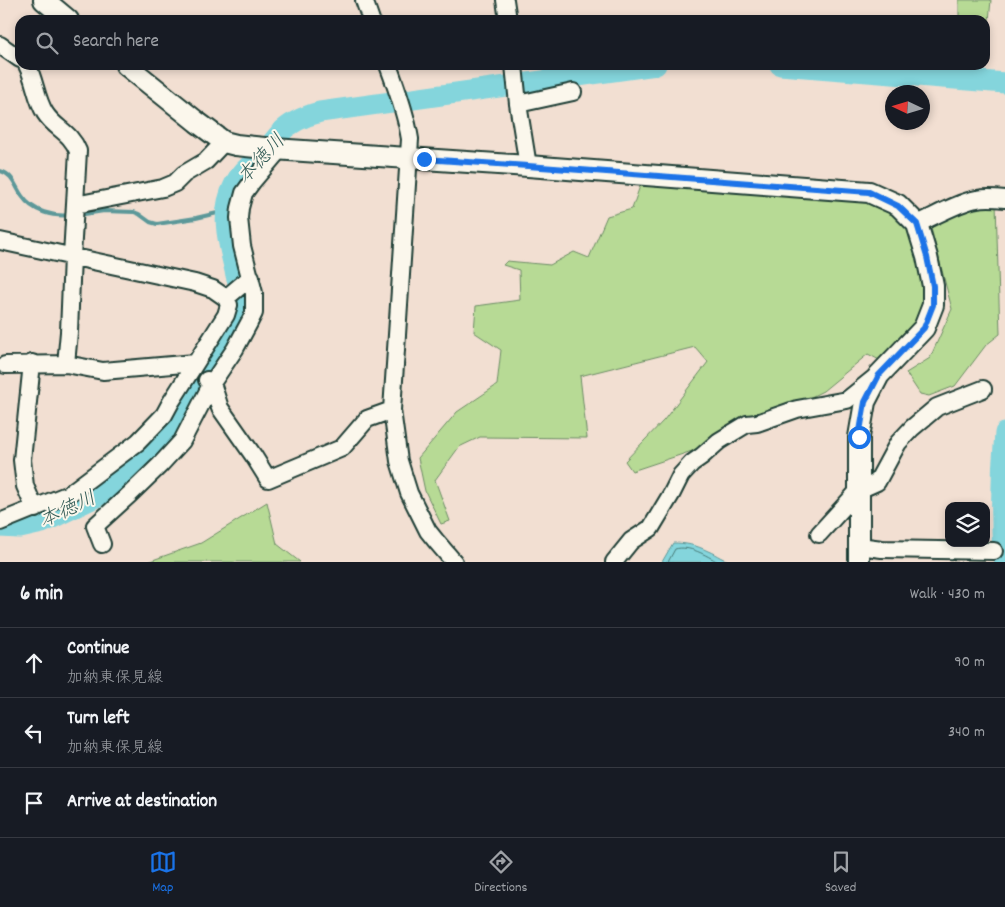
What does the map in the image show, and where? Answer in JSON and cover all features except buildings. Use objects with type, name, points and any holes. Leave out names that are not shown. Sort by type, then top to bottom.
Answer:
[{"type":"main road","points":[[44,0],[62,15]]},
{"type":"main road","points":[[132,70],[224,142],[236,145],[869,192],[898,206],[917,224],[933,286],[933,305],[924,328],[879,375],[865,402],[859,437],[859,554]]},
{"type":"street","points":[[364,0],[369,15]]},
{"type":"street","points":[[505,0],[507,15]]},
{"type":"street","points":[[0,45],[15,56]]},
{"type":"street","points":[[29,70],[44,112],[49,119],[73,139],[78,151],[66,364]]},
{"type":"street","points":[[390,70],[398,91],[410,139],[392,410],[398,460],[409,493],[428,531],[454,562]]},
{"type":"street","points":[[515,70],[528,166]]},
{"type":"street","points":[[518,104],[573,92]]},
{"type":"street","points":[[75,205],[163,188],[175,183],[184,174],[206,161],[224,142]]},
{"type":"street","points":[[102,544],[95,526],[160,465],[182,441],[212,383],[235,350],[250,323],[254,312],[254,292],[242,246],[239,218],[240,208],[244,193],[272,149]]},
{"type":"street","points":[[917,224],[974,199],[1005,199]]},
{"type":"street","points":[[0,241],[195,283],[213,289],[226,298],[229,306],[196,369],[171,402],[164,416],[138,442],[69,494],[0,522]]},
{"type":"street","points":[[226,298],[251,277]]},
{"type":"street","points":[[5,365],[32,363],[66,364],[103,370],[196,369],[212,383],[220,408],[268,479],[342,448],[367,419],[392,410]]},
{"type":"street","points":[[32,363],[22,460],[25,486],[32,510]]},
{"type":"street","points":[[614,562],[631,541],[651,528],[681,475],[719,440],[747,424],[757,423],[797,409],[847,400],[879,375]]},
{"type":"street","points":[[819,534],[859,490],[877,482],[898,443],[912,428],[937,407],[983,390]]},
{"type":"street","points":[[859,554],[882,549],[994,551]]},
{"type":"green space","points":[[959,0],[991,0],[990,15],[959,15]]},
{"type":"green space","points":[[641,183],[869,199],[894,212],[912,231],[927,306],[919,323],[883,362],[868,354],[823,391],[763,421],[713,444],[632,471],[625,461],[664,420],[708,362],[695,347],[580,376],[587,438],[480,437],[459,447],[435,480],[450,521],[441,524],[425,491],[418,458],[457,412],[497,385],[501,350],[474,332],[476,306],[520,300],[519,270],[503,265],[507,261],[550,265],[574,252],[589,258],[607,216],[632,209]]},
{"type":"green space","points":[[996,203],[1000,334],[986,345],[955,386],[929,396],[920,394],[906,373],[930,358],[952,309],[931,228],[962,211]]},
{"type":"green space","points":[[267,502],[277,544],[300,562],[147,562],[201,543]]},
{"type":"water","points":[[673,543],[695,546],[734,562],[662,562]]},
{"type":"waterway","name":"本徳川","points":[[0,527],[20,528],[42,523],[100,495],[153,451],[234,323],[239,311],[241,297],[227,230],[226,218],[229,196],[244,171],[289,126],[320,112],[620,70]]},
{"type":"waterway","name":"本徳川","points":[[842,70],[1005,83]]},
{"type":"waterway","points":[[0,171],[11,178],[22,196],[38,210],[50,214],[71,215]]},
{"type":"waterway","points":[[78,215],[104,211],[134,212],[157,224],[226,211]]},
{"type":"waterway","points":[[1005,433],[1002,467],[1002,543],[1005,562]]},
{"type":"route","points":[[424,159],[869,192],[898,206],[917,224],[933,286],[933,305],[924,328],[879,375],[865,402],[859,437]]}]
